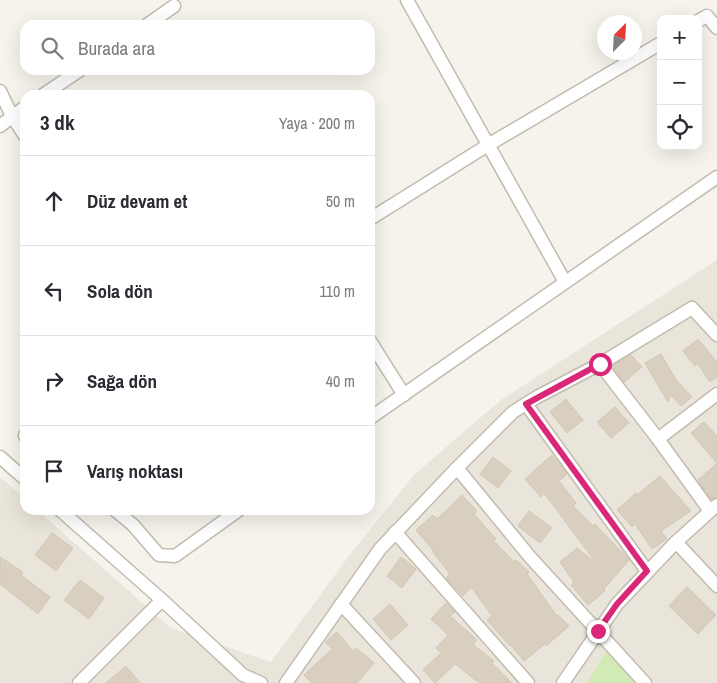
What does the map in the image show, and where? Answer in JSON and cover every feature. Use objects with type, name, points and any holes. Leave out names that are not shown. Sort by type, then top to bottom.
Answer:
[{"type":"street","points":[[407,0],[565,282]]},
{"type":"street","points":[[153,20],[176,2]]},
{"type":"street","points":[[702,19],[708,16],[717,28]]},
{"type":"street","points":[[375,216],[488,145],[657,45]]},
{"type":"street","points":[[50,90],[73,75]]},
{"type":"street","points":[[0,90],[20,128]]},
{"type":"street","points":[[0,126],[20,110]]},
{"type":"street","points":[[375,415],[717,177]]},
{"type":"street","points":[[286,683],[380,549],[513,412],[600,364],[692,308],[717,335]]},
{"type":"street","points":[[375,350],[404,395]]},
{"type":"street","points":[[564,683],[617,604],[676,542],[713,508],[600,364]]},
{"type":"street","points":[[658,439],[717,394]]},
{"type":"street","points":[[526,404],[647,571]]},
{"type":"street","points":[[0,456],[20,474]]},
{"type":"street","points":[[457,468],[530,557],[645,683]]},
{"type":"street","points":[[66,515],[243,675],[261,683]]},
{"type":"street","points":[[120,515],[133,525],[159,555],[174,556],[232,515]]},
{"type":"street","points":[[396,532],[528,683]]},
{"type":"street","points":[[676,542],[717,586]]},
{"type":"street","points":[[79,683],[162,600]]},
{"type":"street","points":[[341,604],[414,683]]},
{"type":"shaded area","points":[[717,260],[717,683],[0,683],[0,477],[20,495],[20,515],[43,515],[171,628],[271,662],[351,553],[415,474],[501,400]]},
{"type":"green space","points":[[606,652],[612,653],[637,683],[587,683]]},
{"type":"building","points":[[698,339],[717,362],[717,377],[710,382],[698,364],[695,366],[683,351]]},
{"type":"building","points":[[661,354],[676,380],[692,397],[681,406],[671,395],[668,402],[645,363]]},
{"type":"building","points":[[631,355],[642,367],[624,382],[612,366]]},
{"type":"building","points":[[566,399],[583,420],[567,433],[550,412]]},
{"type":"building","points":[[615,407],[629,423],[611,438],[597,422]]},
{"type":"building","points":[[704,422],[717,436],[717,463],[691,433]]},
{"type":"building","points":[[552,455],[567,474],[559,481],[576,503],[573,506],[593,526],[595,524],[629,560],[604,589],[605,591],[588,605],[571,585],[574,582],[560,562],[577,548],[594,560],[544,493],[541,497],[525,479]]},
{"type":"building","points":[[493,457],[511,471],[498,488],[480,474]]},
{"type":"building","points":[[717,463],[717,497],[711,499],[698,480]]},
{"type":"building","points":[[660,476],[691,511],[661,531],[667,539],[652,549],[635,524],[632,527],[617,510],[636,493],[637,495]]},
{"type":"building","points":[[462,495],[477,511],[474,514],[496,539],[494,541],[514,562],[516,560],[529,572],[527,574],[557,616],[569,626],[546,646],[545,644],[524,661],[487,620],[492,616],[471,587],[463,596],[446,578],[450,574],[416,530],[433,515],[437,519]]},
{"type":"building","points":[[529,511],[552,528],[540,543],[518,526]]},
{"type":"building","points":[[52,533],[73,548],[56,571],[35,555]]},
{"type":"building","points":[[0,557],[23,572],[21,575],[50,597],[38,614],[0,584]]},
{"type":"building","points":[[401,557],[416,569],[402,588],[387,576]]},
{"type":"building","points":[[80,580],[104,598],[89,619],[64,600]]},
{"type":"building","points":[[687,587],[716,615],[698,634],[669,606]]},
{"type":"building","points":[[446,603],[455,612],[450,616],[477,640],[473,645],[494,661],[492,663],[512,683],[479,683],[455,664],[435,683],[423,670],[441,653],[436,648],[448,635],[431,619]]},
{"type":"building","points":[[390,604],[408,625],[391,640],[373,619]]},
{"type":"building","points":[[337,632],[353,651],[356,648],[374,663],[357,683],[312,683],[304,675],[332,649],[325,642]]},
{"type":"building","points":[[126,666],[140,683],[106,683]]},
{"type":"route","points":[[598,631],[617,604],[647,571],[590,489],[526,404],[537,396],[600,364]]}]
